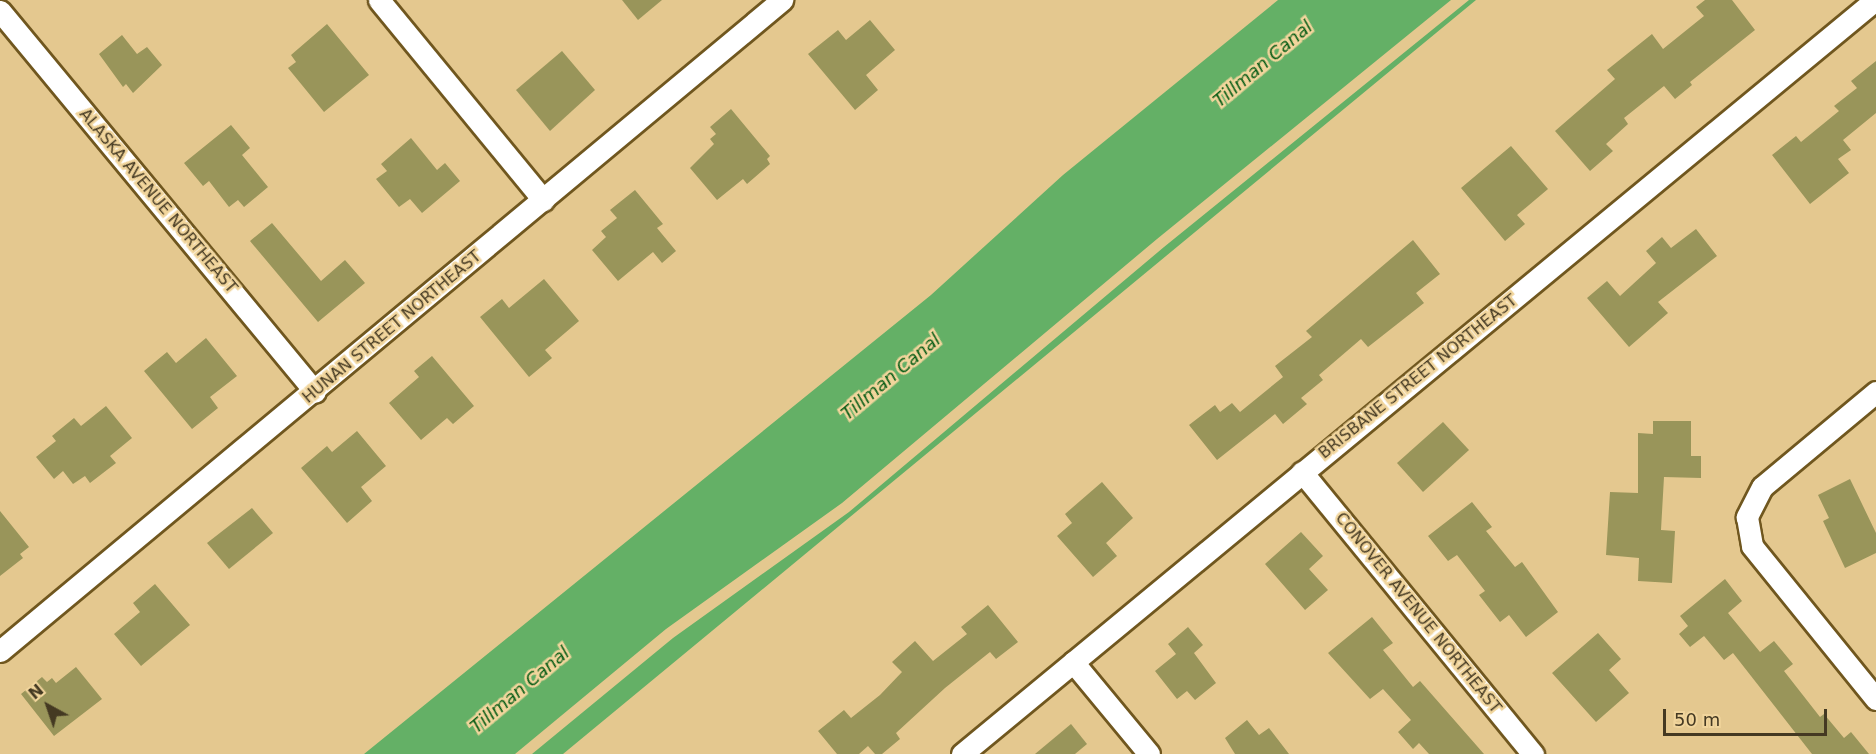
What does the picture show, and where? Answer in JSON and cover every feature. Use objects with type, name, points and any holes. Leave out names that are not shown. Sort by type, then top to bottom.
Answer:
[{"type":"street","points":[[379,0],[543,200]]},
{"type":"street","name":"BRISBANE STREET NORTHEAST","points":[[962,754],[1875,0]]},
{"type":"street","name":"HUNAN STREET NORTHEAST","points":[[0,651],[315,392],[772,3]]},
{"type":"street","name":"ALASKA AVENUE NORTHEAST","points":[[0,11],[315,392]]},
{"type":"street","points":[[1876,392],[1762,487],[1747,517],[1752,546],[1876,699]]},
{"type":"street","name":"CONOVER AVENUE NORTHEAST","points":[[1302,472],[1533,754]]},
{"type":"street","points":[[1073,662],[1149,754]]},
{"type":"water","name":"Tillman Canal","points":[[1278,0],[1451,0],[1157,239],[842,503],[666,629],[515,754],[364,754],[931,295],[1063,175]]},
{"type":"water","points":[[1469,0],[1476,0],[563,754],[532,754],[673,638],[849,512],[1164,247]]},
{"type":"building","points":[[622,0],[662,0],[638,20]]},
{"type":"building","points":[[1705,0],[1732,0],[1755,30],[1690,82],[1692,85],[1675,99],[1664,86],[1624,118],[1628,124],[1606,144],[1613,151],[1590,171],[1555,131],[1615,79],[1607,70],[1652,34],[1663,49],[1704,16],[1696,7]]},
{"type":"building","points":[[870,20],[895,50],[866,75],[878,90],[855,110],[808,54],[838,30],[846,40]]},
{"type":"building","points":[[327,24],[369,75],[324,112],[288,68],[296,62],[291,55]]},
{"type":"building","points":[[122,35],[137,54],[147,47],[162,65],[133,93],[126,84],[123,87],[99,54]]},
{"type":"building","points":[[562,51],[595,90],[550,131],[516,90]]},
{"type":"building","points":[[1876,61],[1876,113],[1843,140],[1851,150],[1838,159],[1849,173],[1810,204],[1772,155],[1796,136],[1801,142],[1839,111],[1834,106],[1857,88],[1851,81]]},
{"type":"building","points":[[731,109],[770,156],[767,159],[770,164],[747,184],[743,179],[717,200],[690,168],[714,144],[710,139],[716,134],[710,127]]},
{"type":"building","points":[[231,125],[250,148],[242,155],[268,187],[244,207],[238,200],[229,207],[209,181],[203,186],[184,163]]},
{"type":"building","points":[[411,138],[437,170],[445,163],[460,181],[422,213],[410,199],[399,207],[376,179],[387,171],[381,164]]},
{"type":"building","points":[[1511,146],[1548,189],[1517,215],[1525,224],[1505,241],[1461,188]]},
{"type":"building","points":[[635,190],[663,224],[657,228],[676,251],[662,263],[653,252],[618,281],[592,250],[606,237],[601,231],[617,218],[610,210]]},
{"type":"building","points":[[272,223],[321,281],[345,260],[365,283],[318,322],[250,241]]},
{"type":"building","points":[[1696,229],[1717,256],[1658,302],[1668,313],[1629,347],[1587,298],[1607,281],[1620,296],[1656,263],[1646,251],[1662,237],[1671,248]]},
{"type":"building","points":[[1413,240],[1440,274],[1416,293],[1424,303],[1368,347],[1361,339],[1319,375],[1323,380],[1301,398],[1307,404],[1283,424],[1275,414],[1217,460],[1189,425],[1215,405],[1220,412],[1232,403],[1240,412],[1283,377],[1275,366],[1312,337],[1306,331]]},
{"type":"building","points":[[544,279],[579,321],[545,350],[552,358],[529,377],[480,317],[502,299],[509,308]]},
{"type":"building","points":[[206,338],[237,376],[210,397],[218,408],[192,429],[144,371],[167,352],[176,363]]},
{"type":"building","points":[[432,356],[474,406],[453,424],[447,418],[421,440],[389,403],[419,377],[414,371]]},
{"type":"building","points":[[106,406],[132,438],[110,456],[116,463],[90,483],[85,476],[73,484],[63,471],[54,479],[36,457],[56,441],[52,436],[74,418],[81,426]]},
{"type":"building","points":[[1653,421],[1691,421],[1691,456],[1701,456],[1701,478],[1664,477],[1661,530],[1675,531],[1672,583],[1638,581],[1639,558],[1606,555],[1610,492],[1638,493],[1638,433],[1653,434]]},
{"type":"building","points":[[1443,422],[1469,450],[1423,492],[1397,463]]},
{"type":"building","points":[[357,431],[386,466],[361,487],[372,501],[347,523],[301,468],[327,446],[332,452]]},
{"type":"building","points":[[1850,479],[1876,533],[1876,553],[1845,568],[1823,521],[1829,518],[1818,495]]},
{"type":"building","points":[[1102,482],[1133,518],[1106,543],[1117,556],[1093,577],[1057,536],[1072,523],[1065,514]]},
{"type":"building","points":[[1472,502],[1492,527],[1486,531],[1515,567],[1522,562],[1558,612],[1526,637],[1509,615],[1500,622],[1479,595],[1485,591],[1457,555],[1448,561],[1428,536]]},
{"type":"building","points":[[252,508],[273,533],[229,569],[207,543]]},
{"type":"building","points":[[0,511],[29,547],[20,554],[23,558],[0,576]]},
{"type":"building","points":[[1301,532],[1323,556],[1309,569],[1328,590],[1305,610],[1265,564]]},
{"type":"building","points":[[1725,579],[1742,601],[1728,613],[1760,652],[1774,641],[1793,664],[1784,671],[1820,717],[1824,714],[1844,738],[1851,732],[1869,754],[1812,754],[1733,653],[1724,660],[1704,636],[1690,647],[1679,634],[1688,626],[1680,616]]},
{"type":"building","points":[[155,584],[190,625],[141,666],[114,634],[140,612],[133,603]]},
{"type":"building","points":[[988,605],[1018,642],[996,659],[990,652],[945,688],[896,733],[900,739],[882,754],[875,754],[868,746],[859,754],[837,754],[818,731],[844,710],[851,718],[880,695],[902,672],[892,662],[915,641],[933,661],[967,634],[961,627]]},
{"type":"building","points":[[1372,617],[1393,643],[1383,650],[1413,687],[1420,681],[1484,754],[1429,754],[1419,743],[1413,749],[1398,732],[1411,720],[1383,689],[1370,699],[1328,653]]},
{"type":"building","points":[[1188,627],[1203,645],[1194,653],[1216,683],[1195,700],[1187,691],[1177,699],[1155,671],[1176,654],[1168,644]]},
{"type":"building","points":[[1598,633],[1621,659],[1609,670],[1629,693],[1596,722],[1552,673]]},
{"type":"building","points":[[76,667],[102,699],[54,736],[21,694],[42,677],[47,682],[52,678],[56,683]]},
{"type":"building","points":[[1247,720],[1259,735],[1269,728],[1289,754],[1235,754],[1225,738]]},
{"type":"building","points":[[1071,724],[1087,744],[1075,754],[1035,754]]}]
